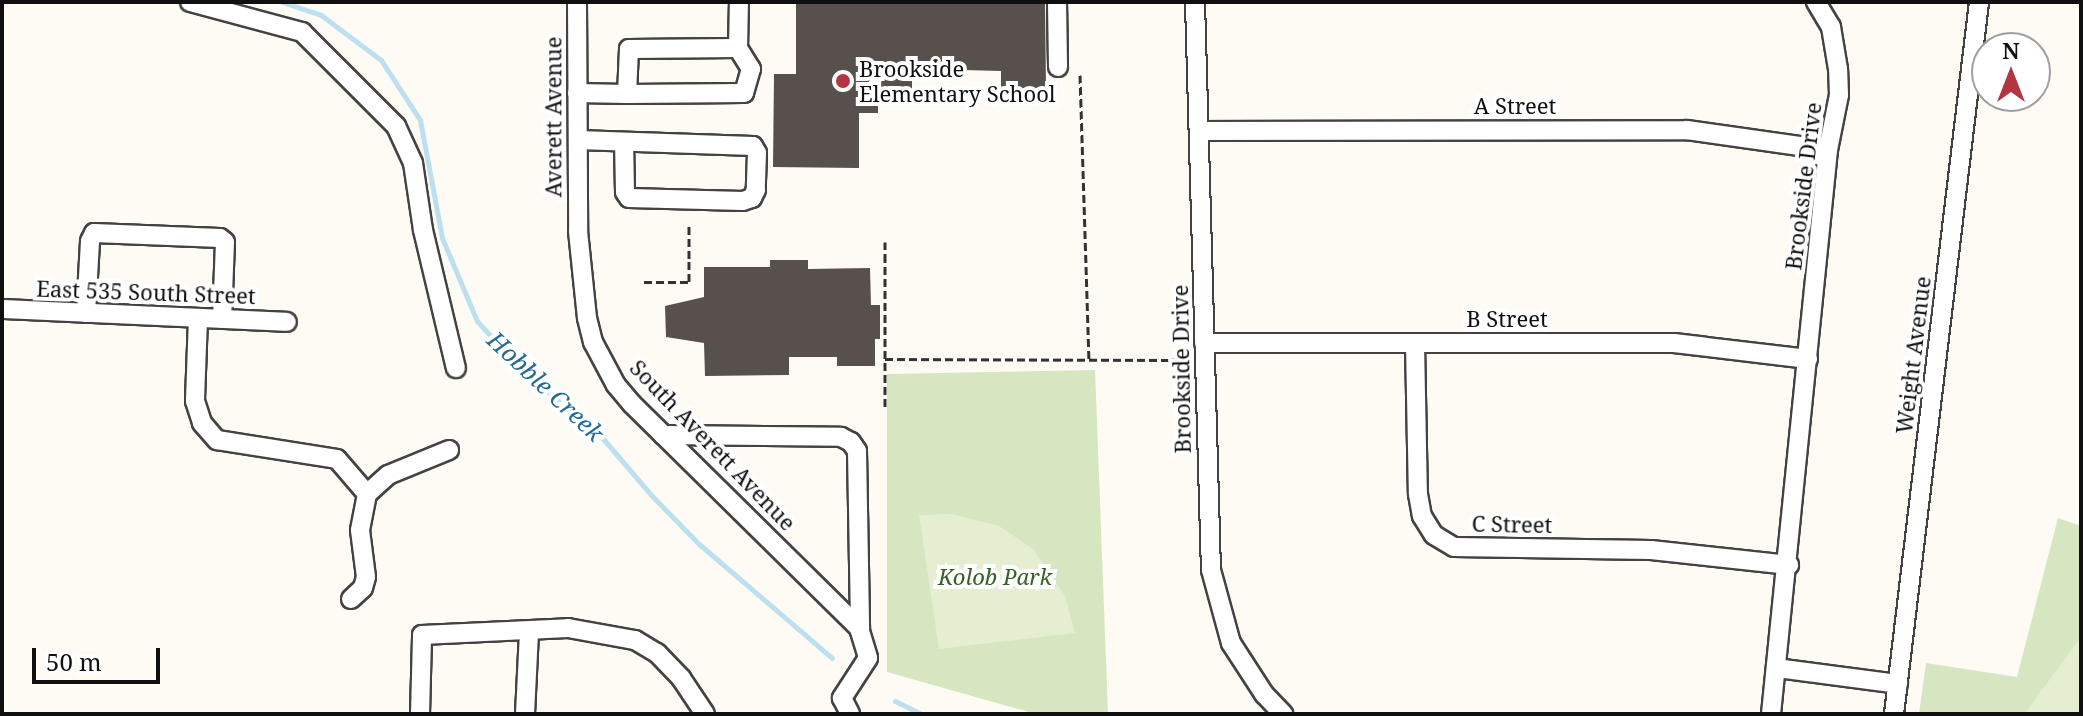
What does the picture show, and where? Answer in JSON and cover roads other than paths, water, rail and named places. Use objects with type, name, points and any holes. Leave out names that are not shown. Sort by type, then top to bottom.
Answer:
[{"type":"street","points":[[190,2],[302,32],[396,126],[413,163],[423,230],[456,368]]},
{"type":"street","name":"Averett Avenue","points":[[577,2],[578,231]]},
{"type":"street","points":[[577,93],[744,93],[751,69],[738,48],[739,2]]},
{"type":"street","points":[[1057,2],[1058,67]]},
{"type":"street","name":"Brookside Drive","points":[[1195,2],[1200,131],[1197,347],[1214,589],[1231,643],[1264,694],[1283,714]]},
{"type":"street","name":"Brookside Drive","points":[[1771,714],[1789,565],[1828,150],[1839,95],[1831,27],[1816,2]]},
{"type":"street","name":"Weight Avenue","points":[[1894,714],[1979,2]]},
{"type":"street","points":[[627,94],[629,49],[738,48]]},
{"type":"street","name":"A Street","points":[[1200,131],[1687,130],[1828,150]]},
{"type":"street","points":[[578,140],[753,146],[757,153],[756,190],[752,198],[743,201],[629,198],[625,192],[624,142]]},
{"type":"street","name":"South Averett Avenue","points":[[578,231],[587,318],[593,342],[616,385],[860,630]]},
{"type":"street","points":[[86,313],[90,241],[94,233],[220,238],[225,242],[222,319]]},
{"type":"street","name":"East 535 South Street","points":[[2,309],[287,322]]},
{"type":"street","points":[[198,318],[195,401],[202,423],[217,440],[337,459],[367,494]]},
{"type":"street","name":"C Street","points":[[1415,343],[1418,494],[1422,516],[1434,535],[1454,547],[1651,550],[1789,565]]},
{"type":"street","name":"B Street","points":[[1197,347],[1674,343],[1808,359]]},
{"type":"street","points":[[663,435],[841,437],[851,442],[857,451],[860,630],[868,658],[842,698],[850,714]]},
{"type":"street","points":[[351,599],[363,588],[366,577],[360,530],[367,494],[388,475],[449,450]]},
{"type":"street","points":[[420,714],[422,635],[568,628],[635,640],[657,653],[681,678],[705,714]]},
{"type":"street","points":[[525,714],[529,631]]},
{"type":"street","points":[[1777,668],[1898,684]]},
{"type":"waterway","name":"Hobble Creek","points":[[282,2],[321,15],[381,60],[420,120],[442,238],[477,321],[523,371],[599,434],[653,497],[699,544],[832,658]]},
{"type":"waterway","name":"Hobble Creek","points":[[895,701],[922,714]]},
{"type":"place","name":"Brookside Elementary School","points":[[843,81]]},
{"type":"park label","name":"Kolob Park","points":[[995,577]]}]
